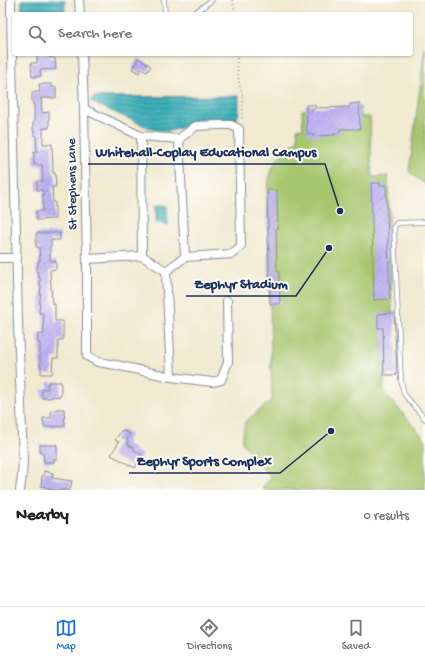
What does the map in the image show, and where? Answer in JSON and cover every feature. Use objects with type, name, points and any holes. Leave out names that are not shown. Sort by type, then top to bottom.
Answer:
[{"type":"street","points":[[11,0],[10,11],[23,461],[20,490]]},
{"type":"street","points":[[79,0],[80,12]]},
{"type":"street","name":"St Stephens Lane","points":[[82,56],[87,259],[87,356],[98,362],[171,377],[212,382],[221,380],[228,362],[227,301]]},
{"type":"street","points":[[84,109],[141,136],[179,139],[196,126],[220,124],[231,125],[239,129],[241,246],[232,254],[185,257],[166,271]]},
{"type":"street","points":[[141,136],[142,256]]},
{"type":"street","points":[[179,139],[185,257]]},
{"type":"street","points":[[87,259],[142,256],[166,271]]},
{"type":"street","points":[[0,258],[17,258]]},
{"type":"street","points":[[166,271],[171,377]]},
{"type":"lane","points":[[164,0],[165,12]]},
{"type":"lane","points":[[196,12],[212,0]]},
{"type":"lane","points":[[425,222],[397,223],[394,227],[401,380],[404,394],[425,419]]},
{"type":"path","points":[[232,0],[235,12]]},
{"type":"path","points":[[237,56],[239,83],[243,97],[242,118],[239,129]]},
{"type":"green space","points":[[425,48],[425,184],[409,172]]},
{"type":"green space","points":[[360,107],[361,117],[370,117],[372,177],[388,176],[392,313],[381,314],[384,392],[425,439],[425,490],[264,490],[262,488],[271,478],[242,442],[245,422],[272,400],[267,192],[270,174],[280,156],[298,140],[297,129],[303,128],[302,110]]},
{"type":"water","points":[[22,0],[65,0],[65,12],[21,12]]},
{"type":"water","points":[[239,96],[239,113],[236,121],[231,119],[209,118],[196,120],[181,128],[166,132],[154,130],[91,102],[93,97]]},
{"type":"water","points":[[156,205],[167,205],[168,225],[165,225],[165,223],[156,223]]},
{"type":"building","points":[[37,56],[50,56],[50,58],[55,58],[56,69],[40,70],[41,76],[32,77],[31,63],[37,63]]},
{"type":"building","points":[[138,58],[151,66],[147,72],[141,69],[139,73],[132,69]]},
{"type":"building","points":[[39,84],[51,84],[52,87],[56,87],[56,98],[41,98],[42,113],[49,112],[49,128],[43,128],[43,144],[52,144],[53,173],[55,173],[56,187],[52,187],[53,202],[55,202],[55,219],[36,220],[36,211],[43,211],[43,190],[37,190],[37,181],[43,181],[42,165],[34,165],[34,152],[37,152],[36,135],[34,135],[33,131],[34,105],[32,101],[32,92],[40,92]]},
{"type":"building","points":[[359,103],[360,129],[340,129],[340,133],[335,133],[335,135],[312,136],[312,134],[307,134],[306,105],[315,105],[315,108],[350,107],[350,104]]},
{"type":"building","points":[[371,183],[380,183],[380,186],[386,185],[390,299],[374,300]]},
{"type":"building","points":[[267,190],[277,190],[277,271],[279,271],[280,304],[270,304]]},
{"type":"building","points":[[36,233],[60,233],[60,240],[51,240],[50,246],[50,261],[56,261],[56,269],[50,270],[52,304],[55,304],[55,321],[63,321],[63,340],[58,340],[58,358],[53,358],[52,374],[41,374],[40,366],[40,343],[38,343],[38,334],[44,334],[43,313],[39,313],[41,285],[40,277],[38,277],[37,272],[38,261],[40,261],[39,247],[36,247]]},
{"type":"building","points":[[394,313],[397,375],[384,375],[383,328],[378,328],[378,314]]},
{"type":"building","points":[[48,382],[61,382],[61,396],[42,398],[42,389],[48,389]]},
{"type":"building","points":[[56,409],[64,409],[65,426],[44,427],[43,418],[51,418],[51,411]]},
{"type":"building","points":[[122,430],[130,434],[127,440],[128,445],[142,455],[135,468],[111,455],[119,442],[115,440]]},
{"type":"building","points":[[40,445],[57,445],[57,459],[54,459],[54,462],[44,462],[43,453],[40,453]]},
{"type":"building","points":[[44,471],[53,473],[52,478],[72,481],[70,490],[55,490],[41,486]]},
{"type":"place","name":"Whitehall-Coplay Educational Campus","points":[[340,211]]},
{"type":"place","name":"Zephyr Stadium","points":[[329,248]]},
{"type":"place","name":"Zephyr Sports Complex","points":[[331,431]]}]
